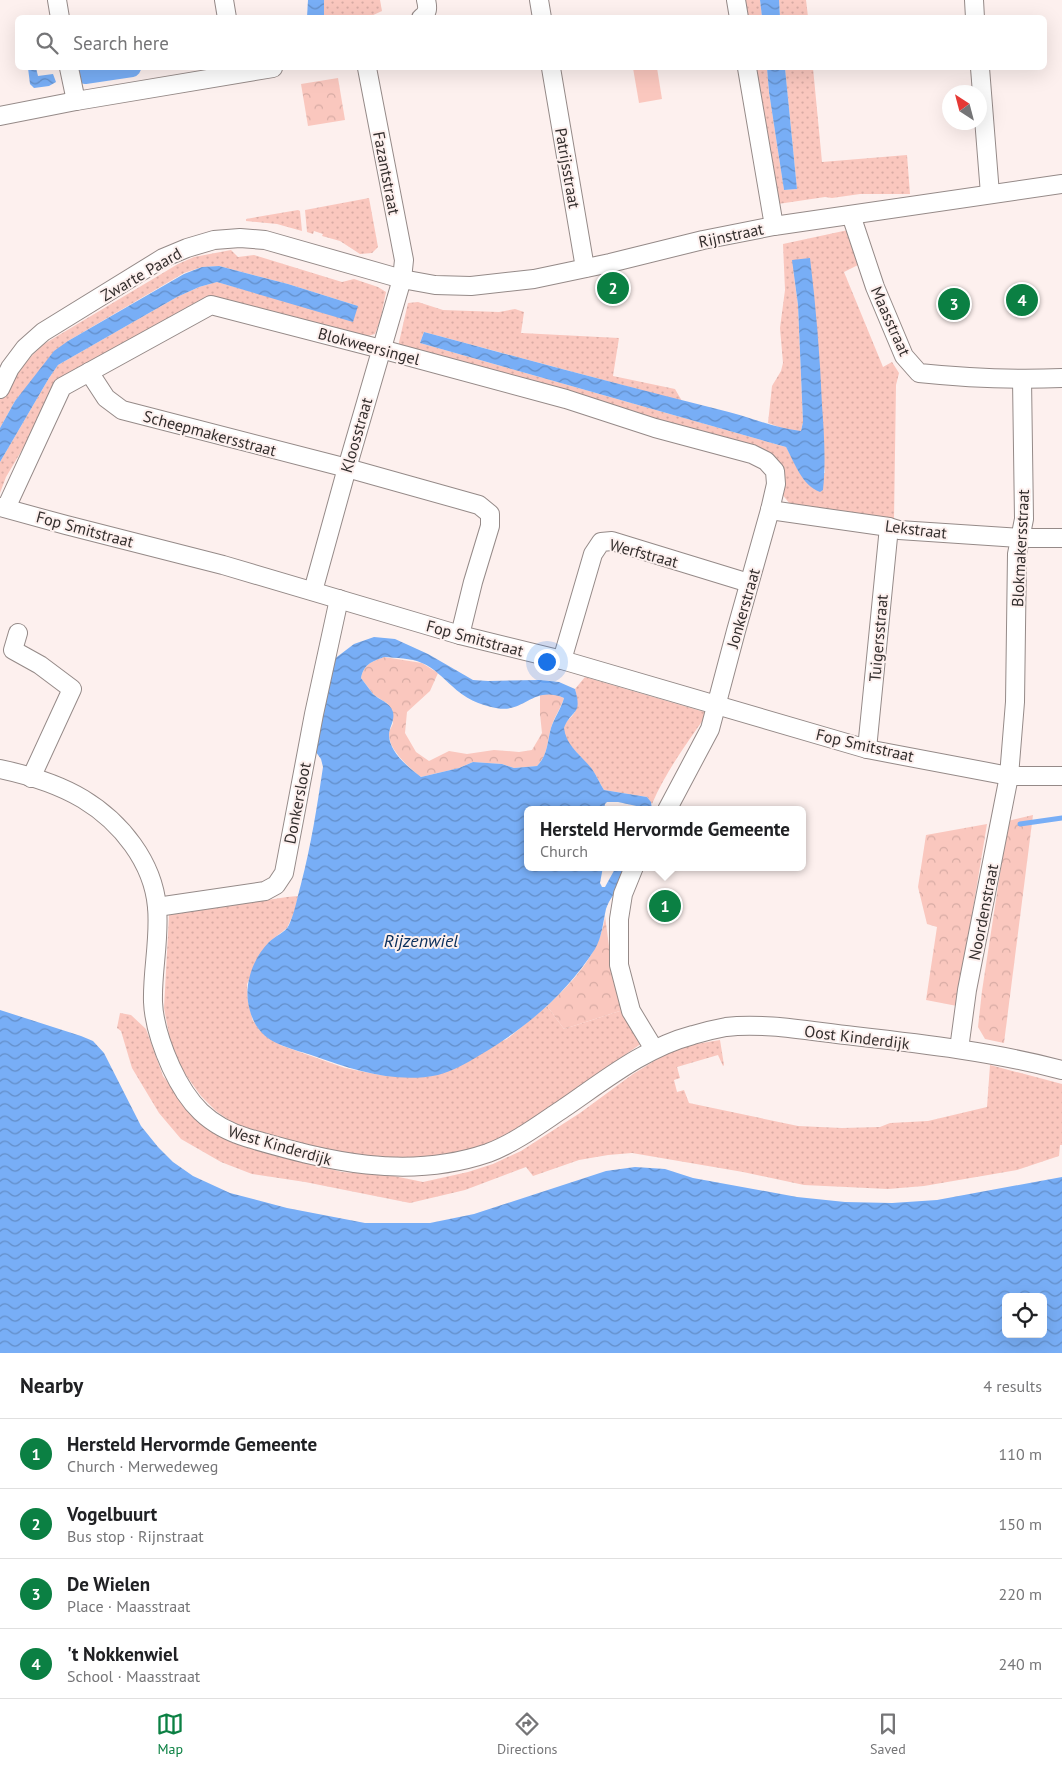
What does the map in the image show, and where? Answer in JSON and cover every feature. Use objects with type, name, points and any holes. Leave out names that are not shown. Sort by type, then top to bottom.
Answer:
[{"type":"street","points":[[57,0],[60,15]]},
{"type":"street","points":[[224,0],[226,15]]},
{"type":"street","points":[[424,15],[428,7],[426,0]]},
{"type":"street","points":[[539,0],[542,15]]},
{"type":"street","points":[[736,0],[738,15]]},
{"type":"street","points":[[974,0],[975,15]]},
{"type":"street","points":[[70,70],[76,101]]},
{"type":"street","name":"Fazantstraat","points":[[367,70],[404,260],[402,279]]},
{"type":"street","name":"Patrijsstraat","points":[[551,70],[585,268]]},
{"type":"street","points":[[747,70],[774,226]]},
{"type":"street","points":[[980,70],[990,194]]},
{"type":"street","points":[[0,116],[236,71]]},
{"type":"street","name":"Rijnstraat","points":[[402,279],[435,285],[471,286],[534,278],[774,226],[1062,184]]},
{"type":"street","name":"Maasstraat","points":[[852,215],[875,288],[904,356],[919,373],[1022,379],[1062,378]]},
{"type":"street","name":"Zwarte Paard","points":[[0,389],[10,368],[25,348],[43,332],[163,258],[214,240],[240,238],[266,240],[402,279]]},
{"type":"street","name":"Kloosstraat","points":[[313,591],[402,279]]},
{"type":"street","name":"Blokweersingel","points":[[3,507],[62,388],[211,305],[566,399],[655,428],[752,454],[766,461],[775,471],[776,484],[770,510]]},
{"type":"street","name":"Scheepmakersstraat","points":[[89,372],[106,398],[122,410],[347,468],[478,505],[490,514],[490,526],[473,582],[460,635]]},
{"type":"street","name":"Blokmakersstraat","points":[[1009,776],[1015,702],[1017,554],[1024,519],[1022,379]]},
{"type":"street","name":"Fop Smitstraat","points":[[3,507],[223,565],[460,635],[562,660],[716,706],[867,748],[1009,776],[1062,776]]},
{"type":"street","name":"Lekstraat","points":[[770,510],[899,530],[1020,538],[1062,538]]},
{"type":"street","name":"Jonkerstraat","points":[[669,806],[710,730],[770,510]]},
{"type":"street","name":"Tuigersstraat","points":[[867,748],[889,527]]},
{"type":"street","name":"Werfstraat","points":[[562,660],[593,554],[601,542],[612,541],[749,583]]},
{"type":"street","name":"Donkersloot","points":[[157,907],[265,890],[276,885],[284,873],[314,714],[339,600]]},
{"type":"street","points":[[18,633],[13,650],[40,665],[72,689],[31,778]]},
{"type":"street","name":"West Kinderdijk","points":[[0,769],[60,788],[83,799],[112,821],[129,840],[145,865],[153,885],[157,907],[153,1004],[159,1037],[179,1085],[190,1101],[203,1115],[222,1128],[243,1136],[337,1162],[418,1167],[449,1164],[490,1152],[517,1139],[654,1049]]},
{"type":"street","name":"Noordenstraat","points":[[959,1049],[969,980],[1009,776]]},
{"type":"street","points":[[632,871],[623,894],[619,919],[620,965],[631,1011],[654,1049]]},
{"type":"street","name":"Oost Kinderdijk","points":[[654,1049],[692,1035],[726,1027],[761,1026],[959,1049],[1062,1070]]},
{"type":"green space","points":[[324,0],[380,0],[382,11],[373,15],[324,15]]},
{"type":"green space","points":[[740,0],[760,0],[762,15],[743,15]]},
{"type":"green space","points":[[779,0],[806,0],[808,15],[780,15]]},
{"type":"green space","points":[[633,70],[657,70],[662,99],[639,103]]},
{"type":"green space","points":[[751,70],[767,70],[784,190],[797,189],[785,70],[813,70],[822,162],[907,155],[910,194],[860,194],[778,204]]},
{"type":"green space","points":[[338,78],[345,120],[308,126],[301,84]]},
{"type":"green space","points":[[369,198],[378,247],[372,253],[360,254],[340,241],[322,236],[323,234],[314,231],[313,234],[307,232],[305,210]]},
{"type":"green space","points":[[300,211],[302,231],[277,224],[246,221],[246,219]]},
{"type":"green space","points":[[848,230],[858,265],[844,272],[883,367],[892,362],[899,373],[896,385],[894,520],[790,504],[781,493],[771,456],[397,351],[408,303],[418,302],[443,310],[499,312],[515,309],[524,312],[521,333],[619,338],[613,376],[675,389],[682,401],[424,332],[420,343],[786,447],[798,470],[825,473],[792,261],[798,305],[803,422],[801,431],[787,430],[768,423],[772,386],[781,371],[783,363],[780,328],[785,290],[783,244]]},
{"type":"green space","points":[[231,250],[238,257],[254,255],[342,282],[354,279],[378,287],[386,292],[380,321],[375,334],[361,338],[216,299],[200,300],[67,374],[6,477],[0,493],[0,462],[58,365],[177,297],[199,287],[217,282],[267,296],[358,306],[288,284],[219,266],[202,267],[184,273],[68,341],[15,401],[0,428],[0,400],[2,394],[19,370],[44,344],[178,264],[194,257]]},
{"type":"green space","points":[[384,657],[422,663],[438,673],[430,691],[407,712],[405,733],[416,752],[429,761],[449,751],[467,754],[494,750],[519,752],[532,750],[542,733],[540,694],[554,694],[564,698],[552,724],[541,762],[537,766],[514,768],[502,764],[473,762],[459,768],[421,777],[406,764],[392,746],[389,731],[393,721],[388,704],[374,695],[361,678],[369,664]]},
{"type":"green space","points":[[585,677],[708,713],[670,769],[652,804],[647,797],[604,790],[594,772],[570,745],[564,733],[564,728],[575,712],[577,705],[575,689]]},
{"type":"green space","points":[[1033,815],[1004,1043],[985,1039],[978,1027],[982,991],[1008,821]]},
{"type":"green space","points":[[987,824],[957,1006],[926,1000],[937,927],[927,924],[918,887],[926,835]]},
{"type":"green space","points":[[298,896],[295,911],[287,928],[269,942],[247,984],[248,1002],[253,1021],[280,1045],[345,1068],[380,1075],[415,1077],[507,1039],[547,1006],[564,1029],[626,1009],[642,1043],[512,1134],[467,1154],[423,1160],[358,1156],[299,1146],[233,1123],[216,1111],[201,1096],[183,1071],[171,1045],[164,1008],[169,915]]},
{"type":"green space","points":[[605,916],[609,946],[626,1009],[564,1029],[547,1006],[584,966],[598,942]]},
{"type":"green space","points":[[120,1013],[131,1015],[146,1029],[163,1076],[179,1096],[216,1132],[240,1145],[342,1172],[394,1176],[423,1182],[468,1172],[493,1164],[521,1151],[580,1113],[633,1074],[664,1055],[690,1045],[720,1040],[723,1066],[718,1055],[677,1067],[680,1078],[674,1080],[677,1092],[684,1090],[689,1103],[798,1126],[880,1127],[890,1123],[928,1121],[987,1107],[990,1065],[1062,1084],[1062,1145],[1060,1145],[1059,1156],[1017,1170],[924,1186],[888,1189],[804,1185],[743,1172],[632,1153],[608,1155],[579,1160],[533,1176],[526,1167],[465,1190],[410,1203],[305,1182],[252,1174],[221,1162],[181,1139],[159,1113],[132,1068],[121,1031],[117,1028]]},
{"type":"water","points":[[308,0],[324,0],[324,15],[307,15]]},
{"type":"water","points":[[760,0],[779,0],[780,15],[762,15]]},
{"type":"water","points":[[28,70],[36,70],[38,76],[53,74],[56,82],[49,86],[34,88],[30,84]]},
{"type":"water","points":[[87,70],[141,70],[90,78],[87,76]]},
{"type":"water","points":[[767,70],[785,70],[797,189],[784,190]]},
{"type":"water","points":[[810,258],[818,332],[825,458],[823,490],[820,492],[804,479],[786,447],[420,343],[424,332],[801,431],[803,422],[798,305],[792,260]]},
{"type":"water","points":[[219,266],[288,284],[358,306],[353,322],[217,282],[199,287],[177,297],[58,365],[0,462],[0,428],[15,401],[54,351],[184,274],[202,267]]},
{"type":"water","name":"Rijzenwiel","points":[[374,637],[395,639],[428,654],[473,680],[539,680],[559,682],[575,689],[577,708],[564,728],[571,745],[592,769],[604,790],[647,797],[651,802],[652,806],[607,802],[605,806],[524,806],[524,871],[602,871],[600,883],[602,887],[605,887],[614,871],[624,871],[606,909],[601,934],[595,949],[571,981],[544,1009],[497,1045],[465,1064],[438,1075],[406,1078],[359,1071],[280,1045],[263,1034],[251,1016],[247,994],[249,978],[255,962],[264,948],[287,928],[305,870],[323,767],[321,759],[313,748],[333,660],[354,644]],"holes":[[[384,657],[403,658],[426,665],[462,694],[490,707],[506,709],[544,695],[564,698],[552,724],[541,762],[537,766],[514,768],[502,764],[473,762],[459,768],[421,777],[400,759],[392,747],[389,735],[393,718],[392,709],[387,703],[373,694],[361,678],[364,670],[375,660]]]},
{"type":"water","points":[[0,1010],[93,1041],[104,1053],[141,1126],[173,1162],[193,1176],[230,1193],[287,1208],[365,1223],[430,1223],[474,1214],[606,1171],[635,1167],[665,1169],[693,1178],[797,1197],[845,1202],[892,1203],[937,1200],[1062,1177],[1062,1353],[0,1353]]},
{"type":"waterway","points":[[85,75],[119,70]]},
{"type":"waterway","points":[[1020,824],[1062,818]]},
{"type":"place","name":"Vogelbuurt","points":[[613,288]]},
{"type":"place","name":"'t Nokkenwiel","points":[[1022,300]]},
{"type":"place","name":"De Wielen","points":[[954,304]]},
{"type":"place","name":"Hersteld Hervormde Gemeente","points":[[665,906]]}]
